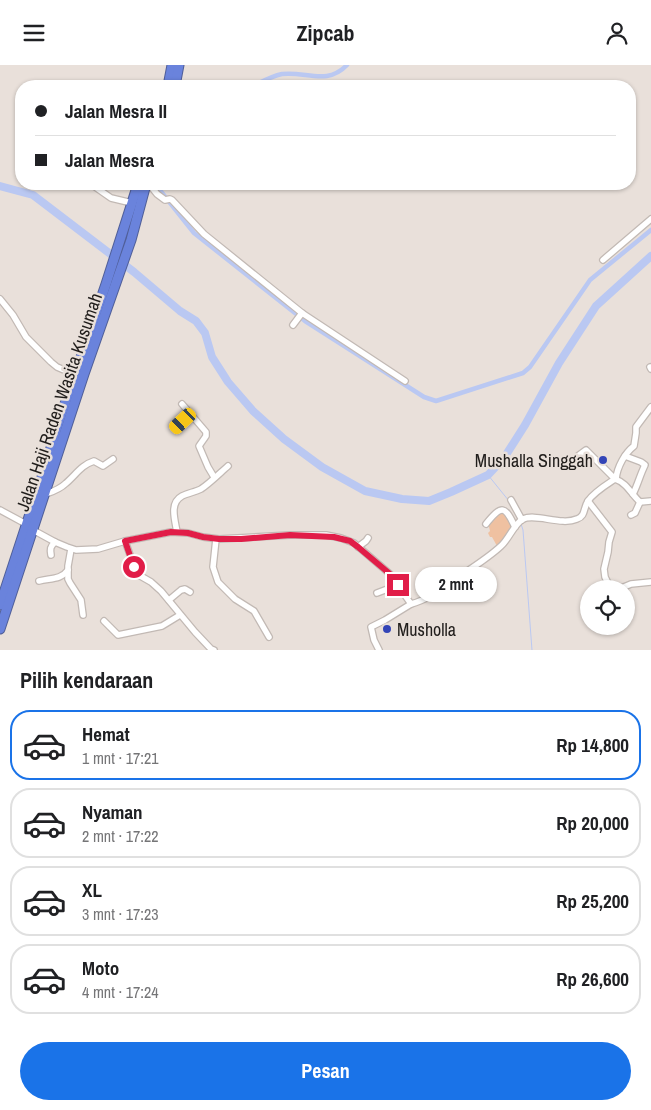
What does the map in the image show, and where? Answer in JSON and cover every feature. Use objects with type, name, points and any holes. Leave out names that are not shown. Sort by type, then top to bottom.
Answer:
[{"type":"highway","points":[[169,80],[172,65]]},
{"type":"highway","points":[[176,80],[179,65]]},
{"type":"highway","name":"Jalan Haji Raden Wasita Kusumah","points":[[0,605],[10,586],[32,528],[43,495],[44,481],[84,374],[136,190]]},
{"type":"highway","name":"Jalan Haji Raden Wasita Kusumah","points":[[32,528],[58,424],[110,285],[131,239],[145,190]]},
{"type":"highway","name":"Jalan Haji Raden Wasita Kusumah","points":[[0,629],[10,586]]},
{"type":"street","points":[[98,190],[111,199],[132,203]]},
{"type":"street","points":[[153,190],[177,204],[204,234],[300,316],[405,381]]},
{"type":"street","points":[[603,259],[651,219]]},
{"type":"street","points":[[0,299],[13,315],[26,337],[51,362],[57,367],[76,375]]},
{"type":"street","points":[[293,325],[300,316]]},
{"type":"street","points":[[182,403],[206,432],[206,436],[199,446],[214,477]]},
{"type":"street","points":[[379,650],[371,627],[411,604],[425,599],[475,567],[501,546],[519,523],[533,518],[562,521],[576,520],[581,517],[584,514],[585,505],[594,494],[615,479],[625,456],[634,446],[636,427],[651,407]]},
{"type":"street","points":[[175,428],[190,413]]},
{"type":"street","points":[[563,467],[586,450],[615,479],[624,484],[640,502]]},
{"type":"street","points":[[625,456],[640,461],[645,465],[633,494]]},
{"type":"street","points":[[43,495],[63,486],[86,465],[94,461],[104,466],[113,459]]},
{"type":"street","points":[[177,532],[174,510],[176,502],[182,496],[202,488],[228,466]]},
{"type":"street","points":[[511,500],[519,523]]},
{"type":"street","points":[[588,501],[612,532],[604,571],[606,580]]},
{"type":"street","points":[[640,502],[651,501]]},
{"type":"street","points":[[632,515],[640,502]]},
{"type":"street","points":[[0,510],[55,542],[76,550],[98,549],[125,541],[171,532],[216,539],[290,535],[326,535],[341,538],[350,541],[390,574],[411,604]]},
{"type":"street","points":[[486,523],[495,512],[505,510],[519,523]]},
{"type":"street","points":[[358,547],[368,538]]},
{"type":"street","points":[[216,539],[213,569],[218,582],[235,599],[254,611],[269,637]]},
{"type":"street","points":[[125,541],[137,574],[156,586],[204,642],[214,650]]},
{"type":"street","points":[[51,555],[50,549],[55,542]]},
{"type":"street","points":[[71,549],[68,570],[69,582],[81,600],[83,615]]},
{"type":"street","points":[[39,581],[58,578],[65,575],[68,570]]},
{"type":"street","points":[[635,584],[651,582]]},
{"type":"street","points":[[377,593],[398,585]]},
{"type":"street","points":[[169,600],[185,589],[190,592]]},
{"type":"street","points":[[104,621],[118,635],[162,626],[180,615]]},
{"type":"shaded area","points":[[506,510],[513,526],[497,546],[488,533],[490,531],[488,522],[495,514]]},
{"type":"waterway","points":[[265,80],[282,74],[332,75],[347,65]]},
{"type":"waterway","points":[[0,186],[33,195],[134,272],[180,311],[196,321],[205,333],[212,357],[228,382],[253,411],[284,439],[322,467],[365,491],[402,499],[429,501],[488,475],[504,458],[525,425],[559,363],[596,306],[651,256]]},
{"type":"waterway","points":[[160,190],[194,233],[305,321],[424,397],[436,401],[523,373],[530,367],[590,280],[651,230]]},
{"type":"waterway","points":[[488,475],[509,501]]},
{"type":"waterway","points":[[521,524],[532,650]]},
{"type":"place","name":"Mushalla Singgah","points":[[603,460]]},
{"type":"place","name":"Musholla","points":[[387,629]]},
{"type":"route","points":[[134,567],[125,541],[171,532],[219,539],[326,535],[354,543],[390,574],[398,585]]}]
